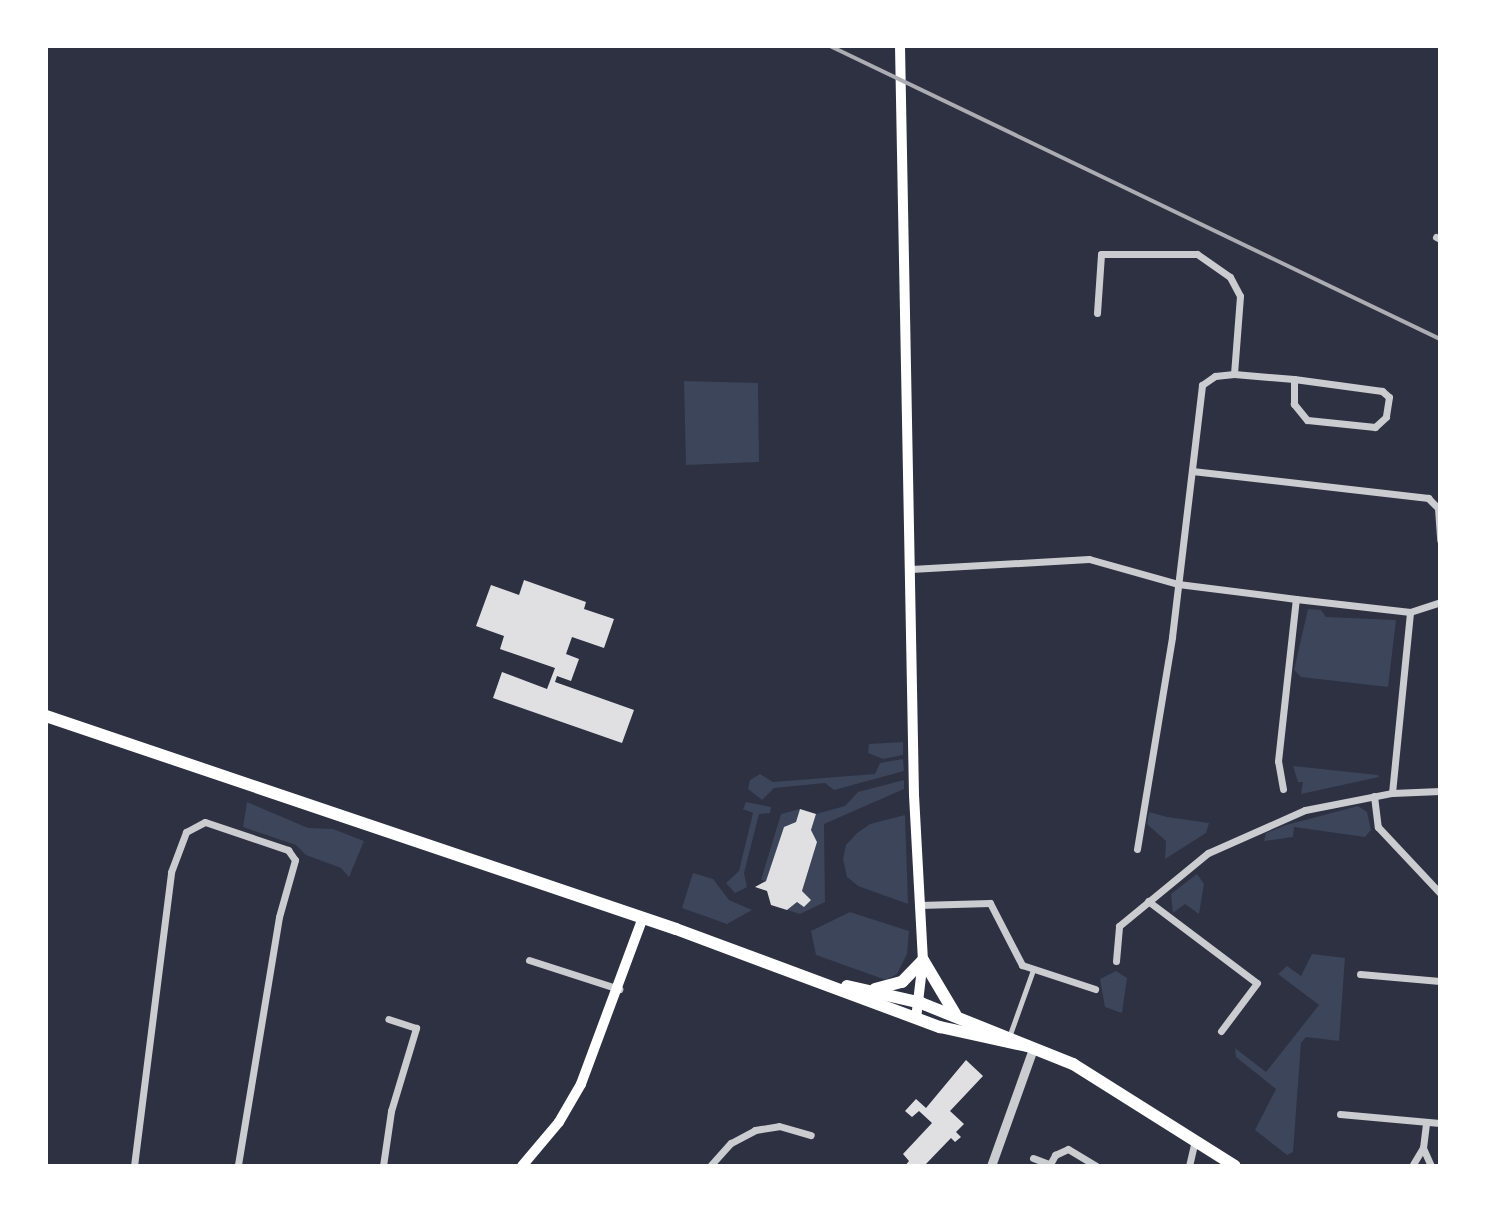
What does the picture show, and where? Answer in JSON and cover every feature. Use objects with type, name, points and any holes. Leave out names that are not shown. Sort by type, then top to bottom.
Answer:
[{"type":"highway","points":[[46,716],[391,836],[643,917],[828,983],[916,1019],[980,1040],[1030,1048]]},
{"type":"highway","points":[[872,990],[902,982],[923,960],[956,1016]]},
{"type":"highway","points":[[828,983],[872,990],[921,1003],[1009,1037],[1109,1082],[1235,1166]]},
{"type":"main road","points":[[900,46],[919,905],[923,960],[921,1003],[916,1019]]},
{"type":"main road","points":[[522,1166],[559,1122],[581,1084],[619,989],[643,917]]},
{"type":"street","points":[[1097,313],[1100,255],[1197,254],[1230,277],[1240,296],[1234,374]]},
{"type":"street","points":[[1137,849],[1178,584],[1202,385],[1215,376],[1234,374],[1294,379],[1382,391],[1389,397],[1386,417],[1375,427],[1307,420],[1294,404],[1294,379]]},
{"type":"street","points":[[1192,471],[1428,498],[1438,508],[1440,540]]},
{"type":"street","points":[[911,569],[1089,559],[1178,584],[1296,599],[1410,612],[1440,602]]},
{"type":"street","points":[[1283,789],[1278,761],[1296,599]]},
{"type":"street","points":[[1392,793],[1410,612]]},
{"type":"street","points":[[1116,961],[1119,926],[1208,853],[1272,821],[1374,796],[1440,791]]},
{"type":"street","points":[[1374,796],[1378,827],[1440,893]]},
{"type":"street","points":[[134,1166],[171,872],[186,832],[205,822],[288,850],[295,860],[279,917],[238,1166]]},
{"type":"street","points":[[1148,901],[1257,983],[1221,1031]]},
{"type":"street","points":[[919,905],[990,903],[1013,955],[1033,970],[1092,988],[1092,977]]},
{"type":"street","points":[[529,960],[619,989]]},
{"type":"street","points":[[1009,1037],[1033,970]]},
{"type":"street","points":[[1360,974],[1440,981]]},
{"type":"street","points":[[383,1166],[391,1111],[416,1028],[388,1019]]},
{"type":"street","points":[[991,1166],[1030,1048]]},
{"type":"street","points":[[1340,1114],[1440,1123]]},
{"type":"street","points":[[1412,1166],[1423,1148],[1426,1122]]},
{"type":"street","points":[[710,1166],[731,1143],[755,1130],[779,1126],[811,1135]]},
{"type":"street","points":[[1189,1166],[1195,1140]]},
{"type":"street","points":[[1423,1148],[1431,1166]]},
{"type":"street","points":[[1033,1158],[1049,1165],[1068,1149],[1096,1166]]},
{"type":"shaded area","points":[[684,381],[758,383],[759,462],[686,465]]},
{"type":"shaded area","points":[[1308,609],[1321,610],[1326,617],[1396,620],[1388,687],[1301,677],[1294,670]]},
{"type":"shaded area","points":[[903,742],[903,755],[883,759],[868,753],[869,744]]},
{"type":"shaded area","points":[[903,759],[904,771],[834,790],[825,783],[774,788],[762,800],[748,789],[750,780],[760,774],[773,782],[875,774],[880,763]]},
{"type":"shaded area","points":[[1293,766],[1379,777],[1301,794],[1303,782],[1298,782]]},
{"type":"shaded area","points":[[904,780],[904,789],[824,824],[825,902],[800,914],[787,910],[797,902],[805,907],[810,900],[802,891],[817,842],[811,830],[816,814],[845,806],[858,792]]},
{"type":"shaded area","points":[[247,802],[308,828],[333,829],[364,841],[349,877],[341,868],[306,855],[296,845],[243,827]]},
{"type":"shaded area","points":[[746,802],[771,807],[770,813],[759,814],[744,873],[747,887],[735,893],[726,883],[739,871],[753,813],[743,809]]},
{"type":"shaded area","points":[[1358,806],[1367,812],[1371,830],[1365,837],[1294,827],[1293,837],[1264,841],[1266,833],[1286,825]]},
{"type":"shaded area","points":[[800,809],[796,822],[784,827],[766,881],[761,880],[781,814]]},
{"type":"shaded area","points":[[1149,812],[1209,823],[1206,833],[1165,859],[1166,841],[1147,824]]},
{"type":"shaded area","points":[[905,815],[908,904],[858,886],[847,877],[843,859],[846,845],[857,833],[870,824]]},
{"type":"shaded area","points":[[693,873],[713,879],[729,900],[752,910],[727,924],[682,908]]},
{"type":"shaded area","points":[[1197,874],[1204,884],[1199,914],[1185,904],[1173,913],[1171,894]]},
{"type":"shaded area","points":[[850,912],[909,931],[907,954],[897,974],[886,980],[816,955],[811,931]]},
{"type":"shaded area","points":[[1312,954],[1345,958],[1339,1041],[1306,1037],[1301,1043],[1293,1152],[1287,1155],[1255,1130],[1276,1089],[1236,1057],[1235,1048],[1266,1072],[1319,1005],[1278,974],[1287,966],[1301,976]]},
{"type":"shaded area","points":[[1116,971],[1127,978],[1122,1013],[1105,1007],[1100,979]]},
{"type":"building","points":[[524,580],[586,602],[584,609],[614,619],[604,648],[572,637],[566,654],[579,659],[571,681],[557,676],[555,682],[634,710],[622,743],[493,698],[502,672],[547,689],[555,668],[500,649],[504,636],[476,626],[491,585],[519,595]]},
{"type":"building","points":[[800,809],[816,814],[811,830],[817,842],[802,891],[811,900],[804,907],[797,902],[787,910],[771,905],[767,891],[755,887],[766,881],[784,827],[796,822]]},
{"type":"building","points":[[966,1060],[983,1076],[950,1111],[964,1124],[956,1132],[961,1137],[955,1142],[951,1138],[924,1166],[905,1166],[909,1161],[903,1154],[932,1123],[919,1111],[912,1117],[905,1111],[916,1099],[926,1108]]},
{"type":"railway","points":[[830,46],[1440,339]]}]
